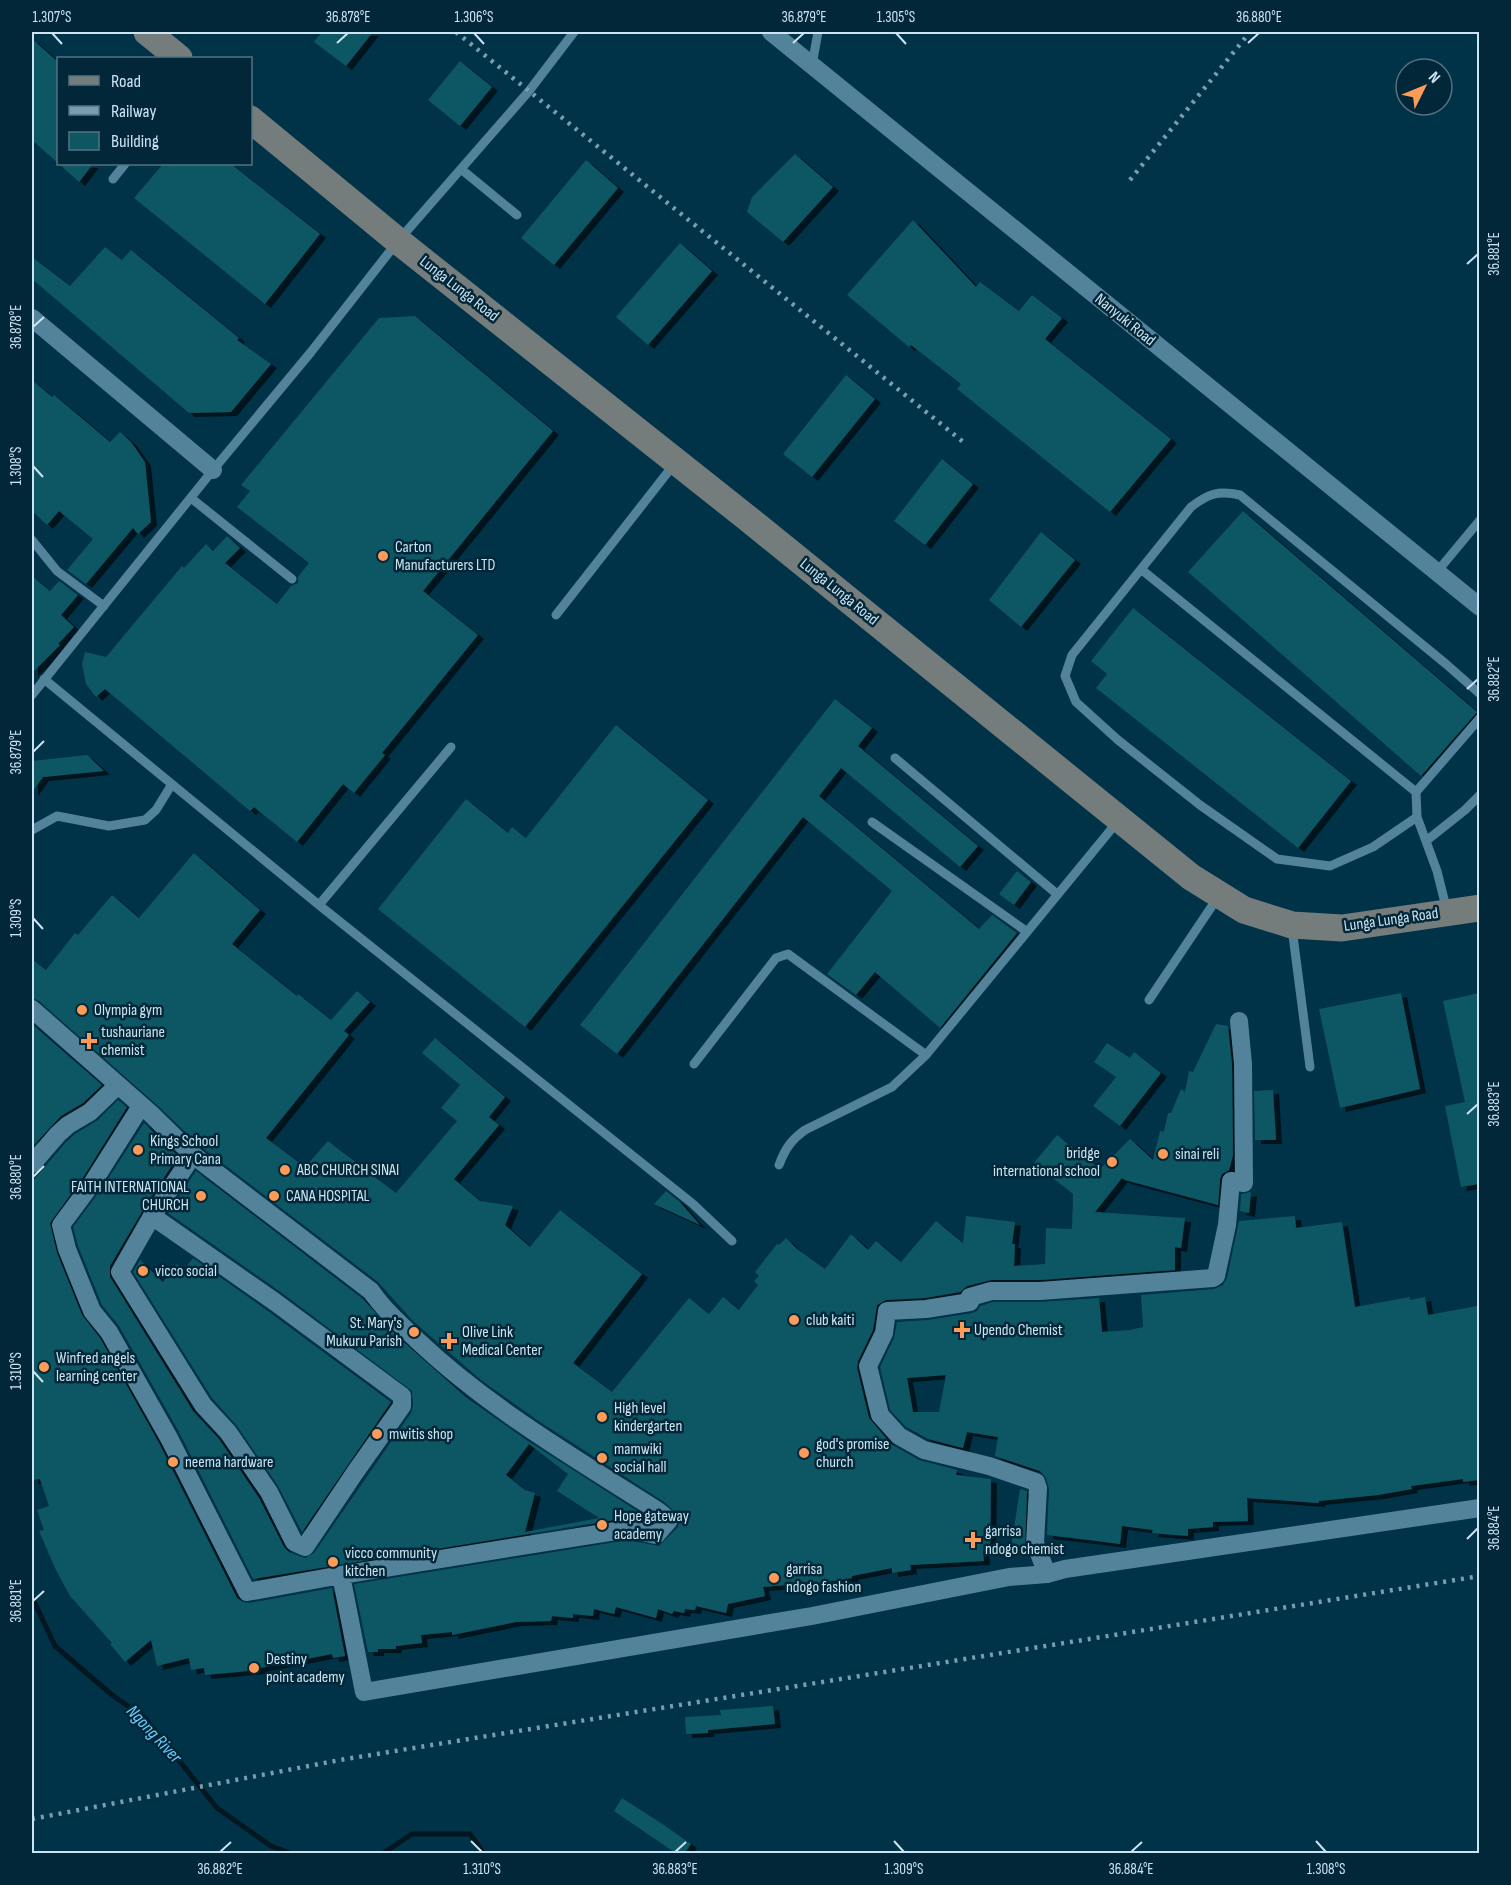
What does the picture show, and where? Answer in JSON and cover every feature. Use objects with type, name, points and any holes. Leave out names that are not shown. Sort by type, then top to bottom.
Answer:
[{"type":"main road","points":[[147,32],[178,57]]},
{"type":"main road","name":"Lunga Lunga Road","points":[[252,121],[398,241],[677,462],[1191,877],[1244,910],[1292,925],[1342,928],[1479,908]]},
{"type":"street","name":"Nanyuki Road","points":[[771,32],[1479,607]]},
{"type":"street","points":[[32,318],[213,470]]},
{"type":"street","points":[[32,1009],[118,1085],[141,1106],[193,1155],[371,1291],[383,1308],[449,1371],[569,1455],[669,1520],[656,1536],[628,1529],[247,1592],[169,1438],[109,1332],[92,1311],[67,1249],[61,1226],[93,1182],[141,1106]]},
{"type":"street","points":[[1047,1574],[1035,1543],[1038,1488],[1036,1482],[989,1466],[924,1450],[899,1436],[880,1415],[868,1366],[885,1333],[887,1311],[926,1309],[970,1302],[970,1296],[991,1290],[1040,1291],[1133,1285],[1216,1276],[1227,1225],[1231,1181],[1244,1183],[1243,1064],[1239,1021]]},
{"type":"street","points":[[32,1164],[58,1134],[90,1112],[118,1085]]},
{"type":"street","points":[[152,1216],[275,1302],[402,1396],[402,1406],[304,1548],[294,1542],[263,1484],[228,1432],[198,1398],[120,1272],[152,1216],[193,1155]]},
{"type":"street","points":[[341,1575],[364,1692],[812,1616],[1009,1576],[1047,1574],[1065,1569],[1479,1508]]},
{"type":"lane","points":[[32,695],[311,352],[398,241],[529,91],[574,32]]},
{"type":"lane","points":[[812,65],[818,32]]},
{"type":"lane","points":[[112,179],[124,165]]},
{"type":"lane","points":[[461,169],[517,215]]},
{"type":"lane","points":[[556,615],[677,462]]},
{"type":"lane","points":[[1417,817],[1373,847],[1330,866],[1277,859],[1200,805],[1118,740],[1077,702],[1065,676],[1072,655],[1191,507],[1207,495],[1226,492],[1239,495],[1479,694]]},
{"type":"lane","points":[[190,498],[292,579]]},
{"type":"lane","points":[[1436,573],[1479,520]]},
{"type":"lane","points":[[32,540],[57,571],[104,606]]},
{"type":"lane","points":[[1142,570],[1416,792]]},
{"type":"lane","points":[[44,679],[319,905],[693,1204],[732,1240]]},
{"type":"lane","points":[[1448,913],[1417,817],[1416,792],[1479,718]]},
{"type":"lane","points":[[319,905],[451,747]]},
{"type":"lane","points":[[895,759],[1058,894]]},
{"type":"lane","points":[[32,830],[57,816],[109,826],[145,820],[156,810],[172,784]]},
{"type":"lane","points":[[1426,841],[1465,810],[1479,795]]},
{"type":"lane","points":[[779,1165],[785,1148],[794,1138],[805,1130],[892,1087],[926,1055],[1120,819]]},
{"type":"lane","points":[[872,822],[1026,931]]},
{"type":"lane","points":[[1149,1000],[1220,895]]},
{"type":"lane","points":[[1292,925],[1310,1067]]},
{"type":"lane","points":[[694,1064],[776,958],[788,954],[926,1055]]},
{"type":"building","points":[[322,32],[373,32],[346,66],[314,42]]},
{"type":"building","points":[[32,39],[57,61],[57,162],[32,140]]},
{"type":"building","points":[[460,61],[492,87],[460,126],[428,100]]},
{"type":"building","points":[[795,154],[833,187],[783,242],[747,212],[752,197]]},
{"type":"building","points":[[586,160],[618,188],[554,265],[521,238]]},
{"type":"building","points":[[60,165],[92,165],[79,182]]},
{"type":"building","points":[[162,165],[232,165],[320,234],[265,304],[134,198]]},
{"type":"building","points":[[913,220],[976,287],[980,282],[1019,311],[1032,295],[1062,318],[1045,339],[1171,439],[1110,512],[957,389],[961,384],[911,345],[909,347],[847,295]]},
{"type":"building","points":[[680,243],[712,271],[648,345],[616,317]]},
{"type":"building","points":[[105,247],[122,260],[131,250],[239,338],[237,340],[271,364],[231,412],[189,413],[32,279],[32,257],[70,286]]},
{"type":"building","name":"Carton Manufacturers LTD","points":[[415,316],[553,431],[423,591],[478,635],[382,753],[385,755],[354,793],[343,784],[297,842],[254,807],[250,811],[105,689],[96,697],[86,684],[82,664],[85,652],[106,657],[182,566],[184,568],[206,544],[213,551],[227,536],[240,548],[225,563],[277,604],[291,586],[298,583],[298,577],[309,563],[237,507],[250,491],[241,485],[379,318]]},
{"type":"building","points":[[846,375],[875,399],[812,477],[783,454]]},
{"type":"building","points":[[32,380],[52,397],[54,395],[110,442],[120,432],[131,442],[145,462],[151,522],[138,534],[133,528],[86,584],[67,570],[93,539],[59,511],[47,525],[32,511]]},
{"type":"building","points":[[942,459],[973,484],[925,545],[894,521]]},
{"type":"building","points":[[1243,511],[1477,712],[1421,776],[1188,572]]},
{"type":"building","points":[[1041,532],[1075,560],[1021,627],[989,600]]},
{"type":"building","points":[[32,576],[50,591],[59,581],[78,595],[61,615],[74,627],[32,673]]},
{"type":"building","points":[[1133,608],[1351,781],[1298,848],[1096,688],[1107,674],[1091,661]]},
{"type":"building","points":[[835,699],[872,728],[858,746],[978,846],[960,867],[841,768],[819,796],[979,929],[992,915],[1017,933],[940,1028],[875,972],[856,995],[827,974],[892,891],[803,817],[617,1054],[580,1025]]},
{"type":"building","points":[[616,725],[708,800],[525,1027],[378,909],[466,799],[508,833],[512,827],[526,838]]},
{"type":"building","points":[[87,755],[104,771],[43,777],[32,792],[32,761]]},
{"type":"building","points":[[194,853],[260,910],[232,944],[331,1020],[357,991],[370,1002],[344,1031],[349,1035],[266,1138],[305,1167],[328,1141],[396,1193],[457,1121],[441,1108],[460,1085],[422,1053],[435,1038],[505,1097],[489,1117],[499,1125],[454,1179],[480,1201],[513,1206],[505,1225],[530,1247],[560,1210],[642,1274],[573,1363],[612,1392],[689,1298],[709,1314],[723,1297],[739,1310],[758,1285],[754,1281],[759,1276],[755,1272],[777,1244],[779,1245],[786,1238],[825,1269],[851,1234],[868,1250],[876,1241],[901,1262],[936,1221],[963,1243],[966,1216],[1015,1222],[1012,1244],[1015,1244],[1014,1266],[1045,1264],[1046,1228],[1072,1229],[1073,1194],[1034,1163],[1057,1135],[1100,1169],[1130,1139],[1153,1160],[1160,1131],[1164,1132],[1168,1113],[1171,1113],[1181,1089],[1185,1092],[1189,1071],[1193,1072],[1216,1024],[1228,1026],[1232,1065],[1233,1155],[1229,1170],[1222,1174],[1220,1179],[1218,1205],[1122,1178],[1095,1212],[1185,1218],[1181,1248],[1175,1247],[1175,1270],[1040,1280],[991,1280],[967,1286],[960,1292],[925,1298],[886,1300],[877,1305],[873,1330],[857,1368],[869,1418],[891,1444],[919,1460],[957,1470],[956,1475],[991,1479],[990,1551],[983,1551],[984,1561],[910,1565],[911,1570],[892,1573],[892,1568],[826,1583],[763,1587],[765,1596],[728,1604],[726,1613],[696,1606],[695,1610],[685,1609],[684,1613],[674,1611],[672,1614],[658,1609],[656,1618],[616,1607],[614,1614],[594,1609],[593,1616],[573,1614],[573,1618],[552,1616],[551,1621],[516,1622],[452,1635],[452,1632],[421,1635],[422,1643],[368,1652],[354,1584],[628,1540],[659,1546],[678,1527],[680,1517],[664,1502],[540,1422],[481,1380],[413,1321],[378,1282],[200,1146],[39,1001],[32,998],[32,959],[46,970],[75,933],[78,935],[112,895],[139,918]]},
{"type":"building","points":[[1017,871],[1031,882],[1014,905],[999,894]]},
{"type":"building","points":[[1401,993],[1420,1089],[1340,1108],[1319,1009]]},
{"type":"building","points":[[1479,993],[1479,1184],[1461,1187],[1445,1106],[1465,1102],[1443,1001]]},
{"type":"building","points":[[32,1024],[102,1085],[83,1103],[61,1116],[32,1147]]},
{"type":"building","points":[[1107,1043],[1130,1058],[1134,1052],[1161,1073],[1120,1126],[1093,1106],[1116,1077],[1094,1062]]},
{"type":"building","points":[[1273,1090],[1276,1140],[1255,1140],[1254,1091]]},
{"type":"building","points":[[118,1100],[127,1107],[84,1176],[50,1223],[57,1253],[82,1315],[100,1338],[159,1443],[237,1598],[249,1603],[332,1588],[345,1656],[333,1658],[332,1654],[260,1668],[260,1670],[205,1675],[204,1668],[191,1670],[189,1658],[157,1666],[151,1640],[125,1662],[110,1644],[112,1643],[70,1596],[39,1531],[44,1530],[37,1510],[49,1506],[40,1479],[32,1480],[32,1182],[66,1142],[98,1120]]},
{"type":"building","points":[[144,1123],[178,1156],[110,1266],[110,1277],[193,1411],[219,1439],[259,1498],[284,1547],[289,1552],[305,1558],[314,1553],[411,1413],[412,1391],[282,1293],[168,1213],[196,1171],[363,1299],[398,1337],[467,1398],[528,1441],[653,1521],[626,1518],[253,1579],[179,1432],[119,1326],[102,1305],[78,1246],[73,1227],[102,1188]],"holes":[[[529,1444],[568,1474],[557,1491],[599,1518],[525,1532],[535,1493],[525,1490],[506,1475]]]},
{"type":"building","points":[[666,1191],[679,1201],[700,1225],[654,1204]]},
{"type":"building","points":[[1251,1192],[1249,1213],[1240,1211],[1241,1194]]},
{"type":"building","points":[[1295,1216],[1296,1228],[1342,1222],[1355,1307],[1410,1297],[1410,1300],[1425,1297],[1428,1315],[1477,1306],[1479,1480],[1463,1482],[1463,1479],[1411,1486],[1412,1489],[1319,1501],[1319,1503],[1247,1498],[1248,1521],[1213,1522],[1213,1527],[1188,1529],[1188,1536],[1152,1533],[1153,1530],[1122,1526],[1120,1544],[1047,1535],[1049,1489],[1046,1478],[1040,1471],[995,1456],[998,1437],[967,1432],[963,1448],[928,1439],[906,1427],[890,1410],[880,1367],[894,1338],[897,1322],[972,1313],[980,1306],[993,1302],[1041,1302],[1099,1298],[1102,1332],[1143,1327],[1141,1295],[1214,1289],[1223,1285],[1227,1278],[1239,1221]],"holes":[[[946,1375],[939,1412],[913,1412],[907,1378]]]},
{"type":"building","points":[[193,1258],[391,1402],[302,1532],[278,1486],[237,1426],[212,1398],[133,1272],[140,1260],[163,1282],[177,1264],[184,1270]]},
{"type":"building","points":[[1020,1489],[1027,1491],[1025,1548],[1011,1548]]},
{"type":"building","points":[[773,1706],[775,1724],[686,1734],[685,1717],[721,1715],[720,1710]]},
{"type":"building","points":[[622,1798],[691,1844],[684,1854],[677,1854],[614,1811]]},
{"type":"waterway","name":"Ngong River","points":[[32,1597],[55,1646],[112,1695],[145,1718],[217,1808],[271,1846],[293,1854]]},
{"type":"waterway","name":"Ngong River","points":[[382,1854],[412,1834],[470,1834],[484,1854]]},
{"type":"railway","points":[[456,32],[967,445]]},
{"type":"railway","points":[[1130,180],[1250,32]]},
{"type":"railway","points":[[32,1819],[340,1760],[1480,1576]]},
{"type":"place","name":"Carton Manufacturers LTD","points":[[383,556]]},
{"type":"place","name":"Olympia gym","points":[[82,1010]]},
{"type":"place","name":"tushauriane chemist","points":[[89,1041]]},
{"type":"place","name":"Kings School Primary Cana","points":[[138,1150]]},
{"type":"place","name":"sinai reli","points":[[1163,1154]]},
{"type":"place","name":"bridge international school","points":[[1112,1162]]},
{"type":"place","name":"ABC CHURCH SINAI","points":[[285,1170]]},
{"type":"place","name":"FAITH INTERNATIONAL CHURCH","points":[[201,1196]]},
{"type":"place","name":"CANA HOSPITAL","points":[[274,1196]]},
{"type":"place","name":"vicco social","points":[[143,1271]]},
{"type":"place","name":"club kaiti","points":[[794,1320]]},
{"type":"place","name":"Upendo Chemist","points":[[962,1330]]},
{"type":"place","name":"St. Mary's Mukuru Parish","points":[[414,1332]]},
{"type":"place","name":"Olive Link Medical Center","points":[[449,1341]]},
{"type":"place","name":"Winfred angels learning center","points":[[44,1367]]},
{"type":"place","name":"High level kindergarten","points":[[602,1417]]},
{"type":"place","name":"mwitis shop","points":[[377,1434]]},
{"type":"place","name":"god's promise church","points":[[804,1453]]},
{"type":"place","name":"mamwiki social hall","points":[[602,1458]]},
{"type":"place","name":"neema hardware","points":[[173,1462]]},
{"type":"place","name":"Hope gateway academy","points":[[602,1525]]},
{"type":"place","name":"garrisa ndogo chemist","points":[[973,1540]]},
{"type":"place","name":"vicco community kitchen","points":[[333,1562]]},
{"type":"place","name":"garrisa ndogo fashion","points":[[774,1578]]},
{"type":"place","name":"Destiny point academy","points":[[254,1668]]}]
